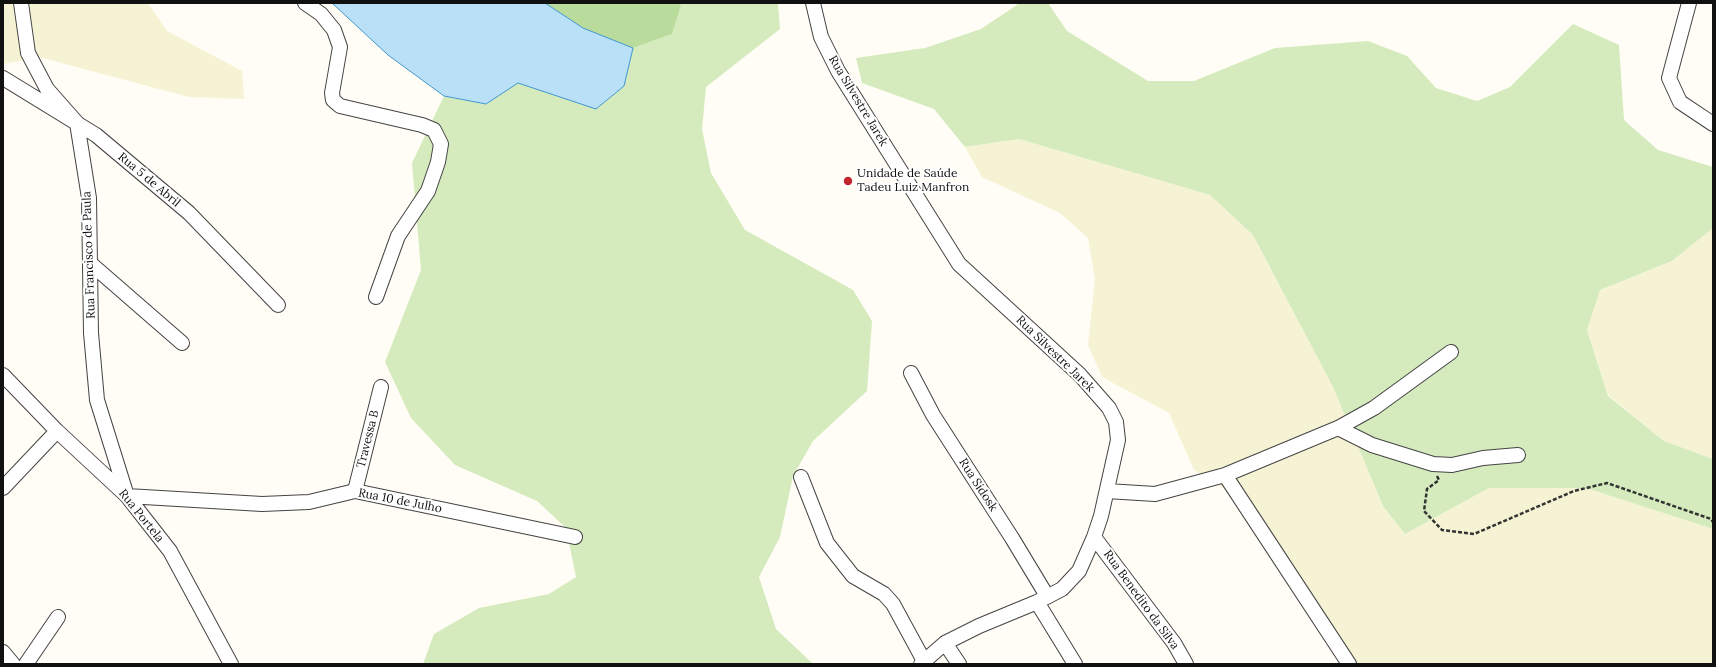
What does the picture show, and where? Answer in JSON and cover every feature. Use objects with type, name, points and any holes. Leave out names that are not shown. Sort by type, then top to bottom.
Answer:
[{"type":"street","points":[[21,3],[28,52],[47,89],[77,123]]},
{"type":"street","points":[[305,3],[321,14],[334,30],[340,47],[332,93],[333,100],[340,106],[422,125],[434,130],[441,144],[438,162],[428,191],[398,236],[376,297]]},
{"type":"street","name":"Rua Silvestre Jarek","points":[[813,3],[821,37],[838,72],[959,264],[1080,375],[1109,408],[1116,422],[1118,440],[1107,491],[1094,537],[1079,571],[1062,589],[945,643],[923,662]]},
{"type":"street","points":[[1689,3],[1669,78],[1680,102],[1713,124]]},
{"type":"street","name":"Rua 5 de Abril","points":[[3,78],[96,135],[188,213],[278,305]]},
{"type":"street","name":"Rua Francisco de Paula","points":[[77,123],[89,198],[91,334],[97,400],[127,496]]},
{"type":"street","points":[[90,263],[182,343]]},
{"type":"street","points":[[1107,491],[1155,494],[1225,475],[1338,428],[1374,408],[1451,352]]},
{"type":"street","name":"Rua Sidosk","points":[[911,373],[933,415],[1012,538],[1075,664]]},
{"type":"street","name":"Rua Portela","points":[[3,375],[58,432],[127,496],[170,551],[231,664]]},
{"type":"street","name":"Travessa B","points":[[355,491],[381,387]]},
{"type":"street","points":[[1338,428],[1372,445],[1433,464],[1452,465],[1483,458],[1518,455]]},
{"type":"street","points":[[3,488],[58,432]]},
{"type":"street","points":[[1225,475],[1349,664]]},
{"type":"street","points":[[800,477],[827,543],[853,576],[884,594],[893,604],[923,662]]},
{"type":"street","name":"Rua 10 de Julho","points":[[127,496],[262,504],[309,502],[355,491],[575,537]]},
{"type":"street","name":"Rua Benedito da Silva","points":[[1094,537],[1174,642],[1186,664]]},
{"type":"street","points":[[26,664],[58,617]]},
{"type":"street","points":[[945,643],[959,664]]},
{"type":"street","points":[[3,652],[13,664]]},
{"type":"path","points":[[1433,464],[1439,480],[1427,489],[1424,511],[1442,530],[1474,534],[1574,491],[1607,483],[1711,519],[1713,522]]},
{"type":"shaded area","points":[[3,3],[148,3],[167,31],[242,71],[244,99],[189,97],[39,57],[3,64]]},
{"type":"shaded area","points":[[1019,139],[1210,195],[1253,235],[1333,387],[1383,506],[1405,534],[1489,488],[1586,488],[1713,529],[1713,664],[1344,664],[1236,496],[1194,470],[1169,413],[1102,377],[1088,345],[1095,279],[1088,238],[1060,213],[982,177],[965,147]]},
{"type":"shaded area","points":[[1713,228],[1713,459],[1664,441],[1608,395],[1587,330],[1600,290],[1672,261]]},
{"type":"green space","points":[[545,3],[680,3],[681,6],[672,34],[633,48],[583,28]]},
{"type":"green space","points":[[680,3],[778,3],[780,29],[706,87],[702,129],[711,173],[745,230],[853,290],[872,321],[867,391],[813,441],[793,476],[780,537],[759,577],[776,629],[813,664],[423,664],[434,634],[479,608],[549,594],[576,577],[566,528],[537,501],[455,465],[411,418],[385,362],[421,270],[412,163],[444,96],[486,104],[518,83],[596,109],[624,86],[633,48],[672,34],[681,6]]},
{"type":"green space","points":[[1020,3],[1048,3],[1067,31],[1148,81],[1194,81],[1275,48],[1368,41],[1407,56],[1436,88],[1477,101],[1510,87],[1573,24],[1619,45],[1624,120],[1658,150],[1713,167],[1713,228],[1672,261],[1600,290],[1587,330],[1608,396],[1664,441],[1713,459],[1713,529],[1586,488],[1489,488],[1405,534],[1383,506],[1333,387],[1253,235],[1210,195],[1019,139],[965,147],[934,109],[862,83],[856,58],[925,48],[981,29]]},
{"type":"water","points":[[332,3],[545,3],[583,28],[633,48],[624,86],[596,109],[518,83],[486,104],[444,96],[388,55]]},
{"type":"place","name":"Unidade de Saúde Tadeu Luiz Manfron","points":[[848,181]]}]
